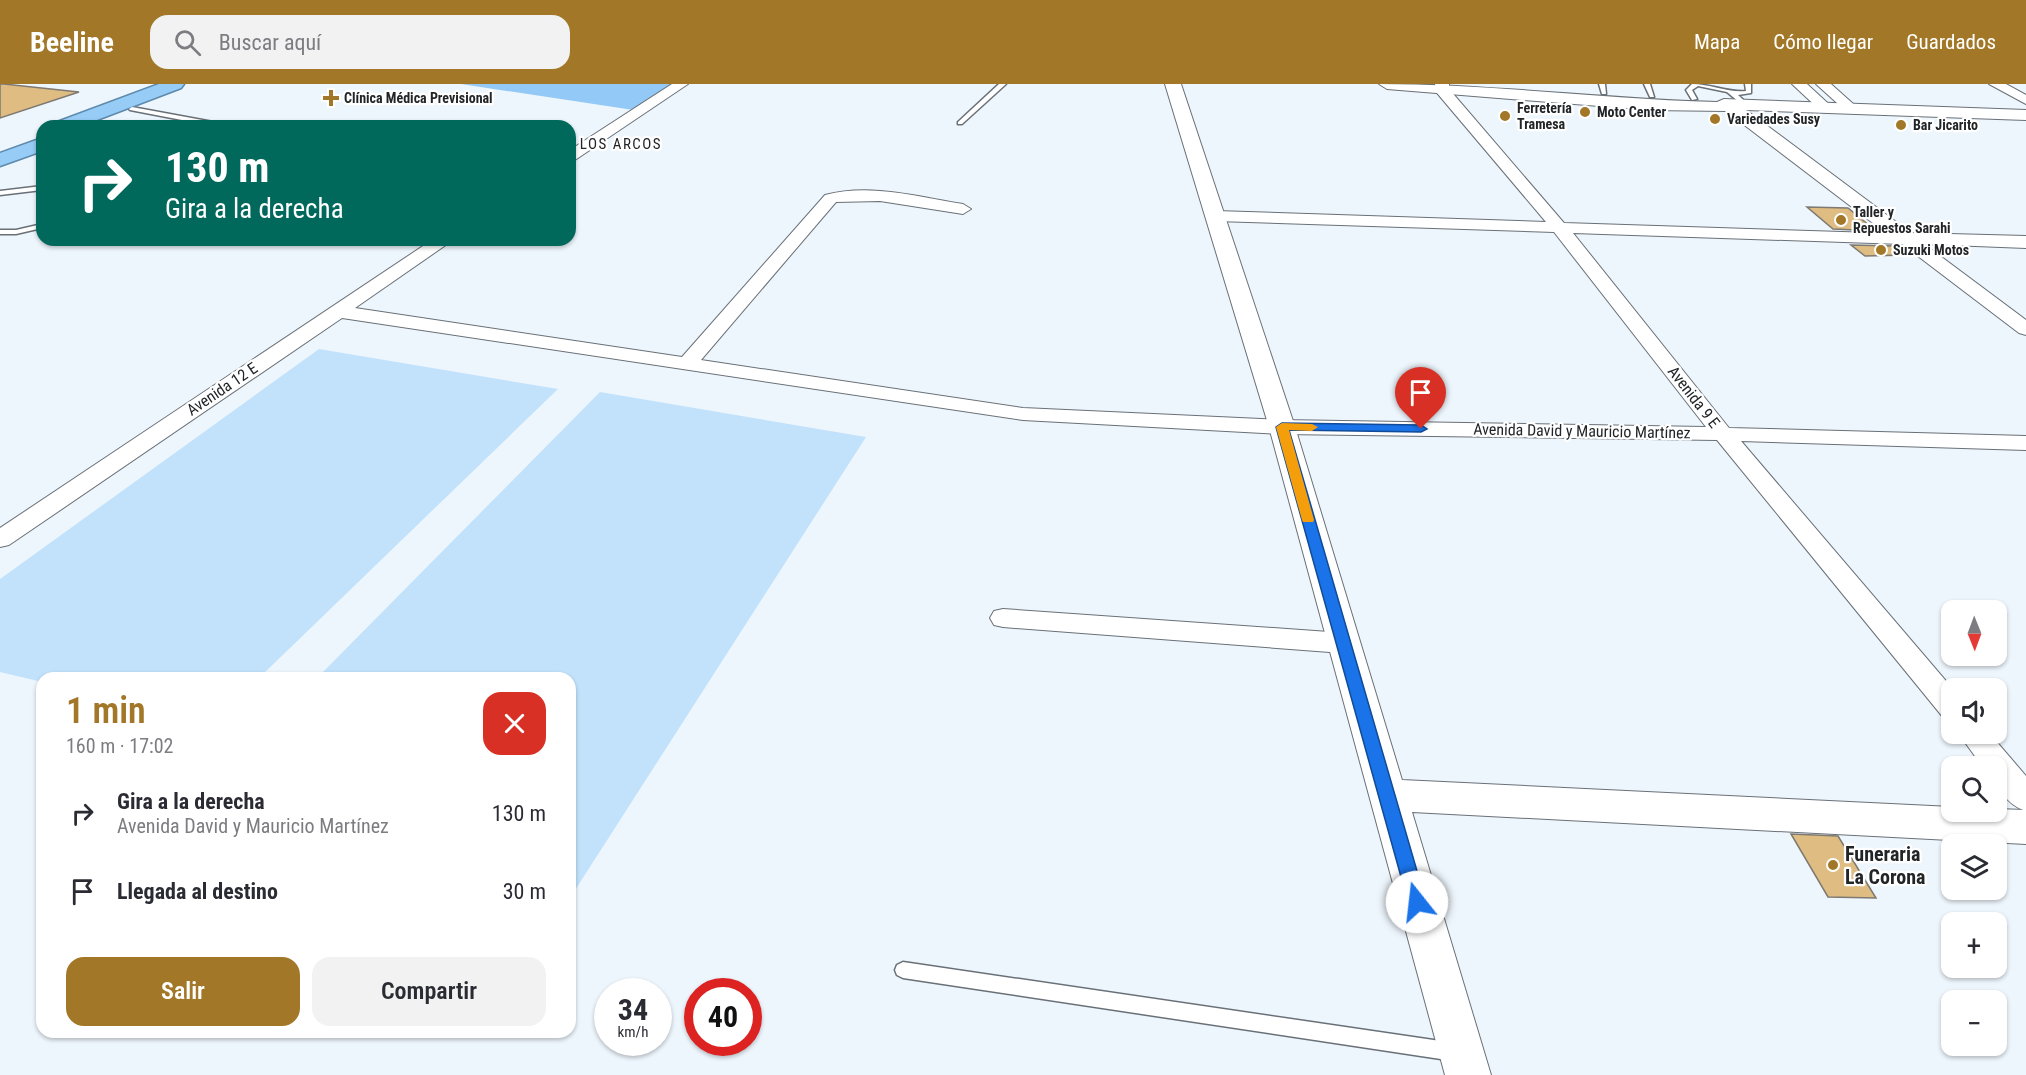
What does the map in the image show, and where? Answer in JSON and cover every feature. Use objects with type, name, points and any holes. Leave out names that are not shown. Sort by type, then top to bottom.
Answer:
[{"type":"highway","points":[[104,120],[181,86]]},
{"type":"highway","points":[[82,120],[181,86]]},
{"type":"highway","points":[[0,150],[36,136]]},
{"type":"highway","points":[[0,160],[36,146]]},
{"type":"street","points":[[576,153],[681,84]]},
{"type":"street","points":[[1173,84],[1282,427],[1464,1064]]},
{"type":"street","points":[[1387,84],[1649,105],[1719,107],[1736,102]]},
{"type":"street","points":[[1482,84],[1603,89],[1696,89],[1736,102],[1827,109],[2026,115]]},
{"type":"street","points":[[1799,84],[1827,109]]},
{"type":"street","points":[[1823,84],[1853,110]]},
{"type":"street","points":[[1996,84],[2026,100]]},
{"type":"street","name":"Avenida 9 E","points":[[1442,87],[1559,227],[1723,434],[1941,695]]},
{"type":"street","points":[[1736,102],[1906,239],[2026,329]]},
{"type":"street","points":[[687,364],[831,198],[846,195],[867,196],[963,208]]},
{"type":"street","points":[[1216,216],[2026,242]]},
{"type":"street","name":"Avenida 12 E","points":[[0,539],[435,246]]},
{"type":"street","name":"Avenida David y Mauricio Martínez","points":[[336,311],[1023,414],[1282,427],[1723,434],[2026,443]]},
{"type":"street","points":[[1003,618],[1343,643]]},
{"type":"street","points":[[1980,744],[2026,798]]},
{"type":"street","points":[[1386,795],[2026,826]]},
{"type":"lane","points":[[960,123],[1003,84]]},
{"type":"lane","points":[[1736,102],[1749,92],[1748,84]]},
{"type":"lane","points":[[132,109],[192,120]]},
{"type":"lane","points":[[0,193],[36,189]]},
{"type":"lane","points":[[0,232],[16,232],[36,227]]},
{"type":"lane","points":[[903,970],[1464,1064]]},
{"type":"shaded area","points":[[461,84],[681,84],[640,111]]},
{"type":"shaded area","points":[[319,349],[558,389],[265,672],[36,672],[36,681],[0,672],[0,579]]},
{"type":"shaded area","points":[[600,392],[866,437],[576,889],[576,672],[323,672]]},
{"type":"building","points":[[0,84],[4,84],[79,92],[0,118]]},
{"type":"building","points":[[1807,207],[1848,208],[1876,231],[1833,229]]},
{"type":"building","name":"Suzuki Motos","points":[[1851,245],[1895,246],[1906,255],[1865,256]]},
{"type":"building","name":"Funeraria La Corona","points":[[1791,834],[1838,836],[1876,898],[1828,897]]},
{"type":"slow traffic","points":[[1308,520],[1282,427],[1312,427]]},
{"type":"place","name":"Clínica Médica Previsional","points":[[331,98]]},
{"type":"place","name":"Moto Center","points":[[1585,112]]},
{"type":"place","name":"Ferretería Tramesa","points":[[1505,116]]},
{"type":"place","name":"Variedades Susy","points":[[1715,119]]},
{"type":"place","name":"Bar Jicarito","points":[[1901,125]]},
{"type":"place","name":"Taller y Repuestos Sarahi","points":[[1841,220]]},
{"type":"place","name":"Suzuki Motos","points":[[1881,250]]},
{"type":"place","name":"Funeraria La Corona","points":[[1833,865]]},
{"type":"district","name":"LOS ARCOS","points":[[621,144]]},
{"type":"route","points":[[1417,902],[1282,427],[1421,429]]}]
